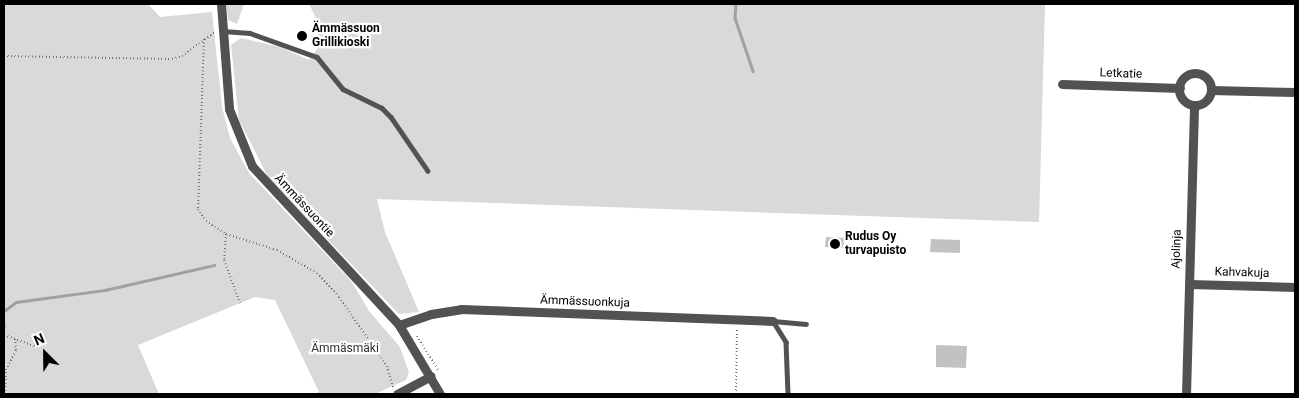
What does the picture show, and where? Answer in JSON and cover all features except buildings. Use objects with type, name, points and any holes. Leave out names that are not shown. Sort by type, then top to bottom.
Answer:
[{"type":"street","name":"Ämmässuontie","points":[[221,4],[229,109],[252,166],[402,324],[436,376],[440,394]]},
{"type":"street","points":[[1198,74],[1207,78],[1211,90],[1205,102],[1194,105],[1182,98],[1180,88],[1184,79],[1198,74]]},
{"type":"street","name":"Letkatie","points":[[1062,84],[1180,88]]},
{"type":"street","points":[[1211,90],[1295,92]]},
{"type":"street","name":"Ajolinja","points":[[1186,394],[1194,105]]},
{"type":"street","name":"Kahvakuja","points":[[1189,284],[1295,287]]},
{"type":"street","name":"Ämmässuonkuja","points":[[402,324],[461,309],[773,321]]},
{"type":"street","points":[[396,394],[436,376]]},
{"type":"lane","points":[[223,31],[260,36],[317,57],[342,89],[382,108],[391,117],[428,171]]},
{"type":"lane","points":[[773,321],[806,324]]},
{"type":"lane","points":[[773,321],[786,342],[788,394]]},
{"type":"path","points":[[4,56],[172,59],[182,56],[212,32],[223,31]]},
{"type":"path","points":[[204,39],[198,209],[206,221],[226,234],[277,250],[317,273],[339,298],[387,366],[396,394]]},
{"type":"path","points":[[226,234],[224,260],[240,303]]},
{"type":"path","points":[[733,320],[739,333],[736,394]]},
{"type":"path","points":[[402,324],[436,376]]},
{"type":"path","points":[[4,335],[40,348]]},
{"type":"path","points":[[5,394],[6,370],[16,350],[15,339]]},
{"type":"green space","name":"Ämmäsmäki","points":[[4,4],[148,4],[160,17],[212,12],[222,107],[230,138],[249,173],[352,282],[369,311],[400,347],[409,373],[406,380],[375,394],[314,394],[319,392],[275,300],[255,297],[138,345],[159,394],[4,394]]},
{"type":"green space","points":[[226,4],[244,4],[237,24],[228,20]]},
{"type":"green space","points":[[309,4],[1045,4],[1039,222],[377,199],[385,232],[419,312],[399,314],[268,177],[239,120],[231,45],[241,38],[280,47],[309,60],[319,46],[317,20]]},
{"type":"waterway","points":[[736,4],[735,18],[753,71]]},
{"type":"waterway","points":[[4,311],[16,302],[105,290],[214,265]]},
{"type":"place","name":"Ämmässuon Grillikioski","points":[[302,36]]},
{"type":"place","name":"Rudus Oy turvapuisto","points":[[835,244]]}]
